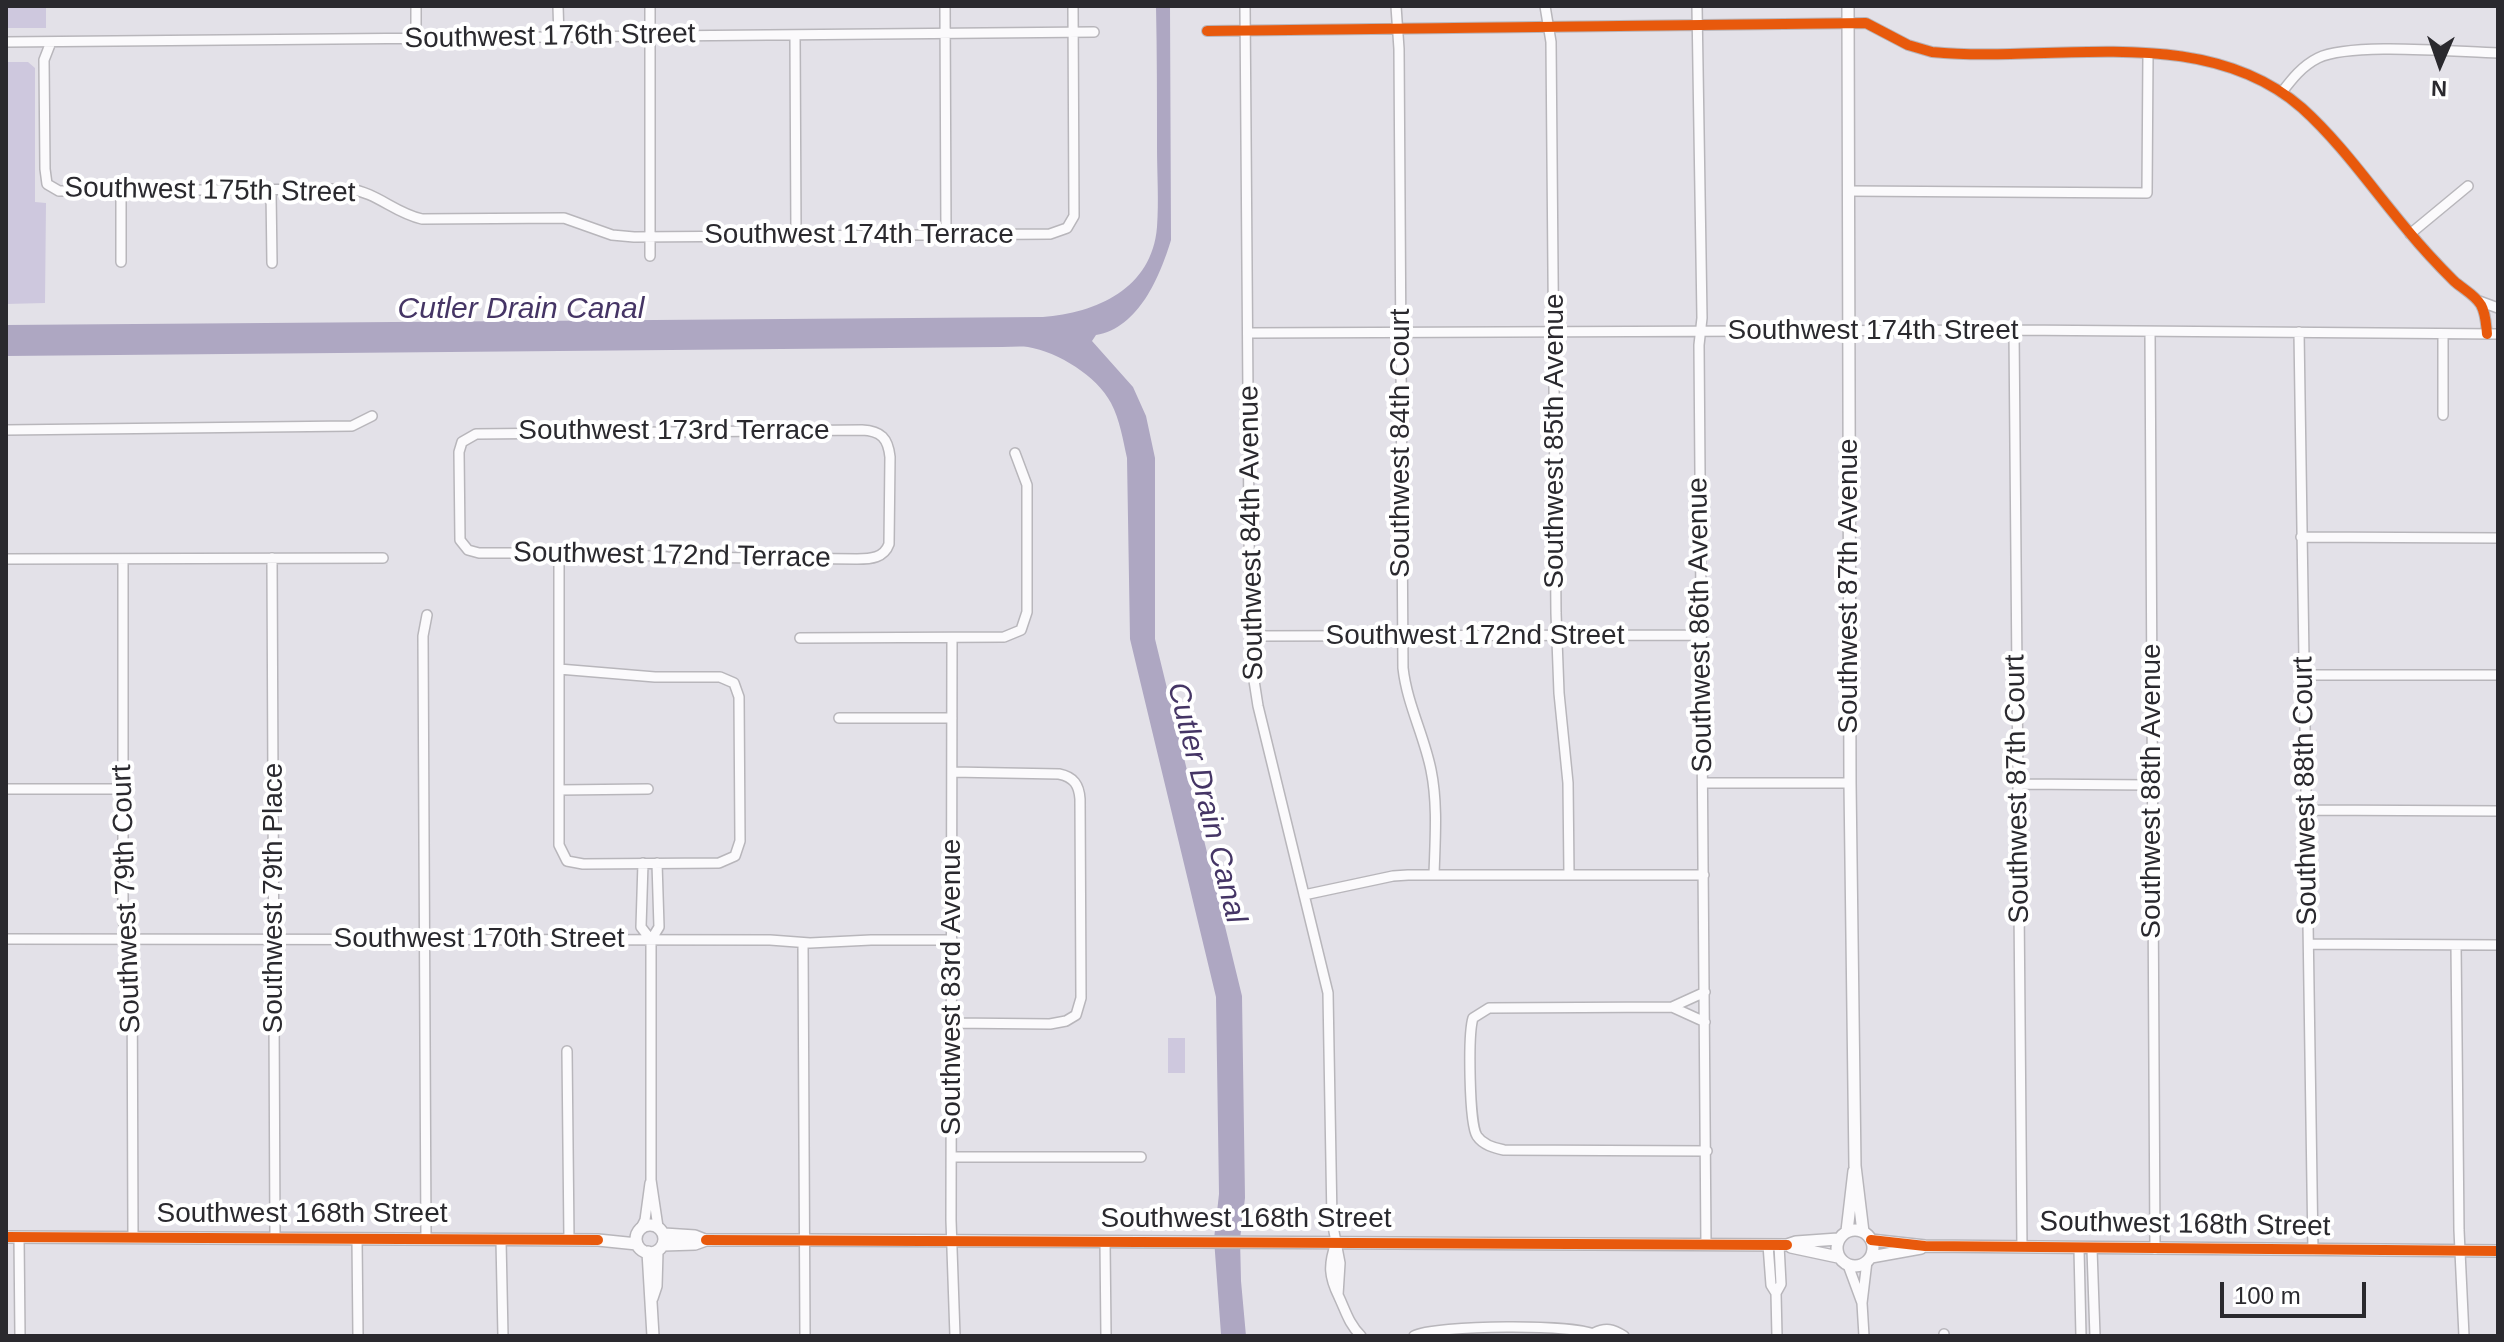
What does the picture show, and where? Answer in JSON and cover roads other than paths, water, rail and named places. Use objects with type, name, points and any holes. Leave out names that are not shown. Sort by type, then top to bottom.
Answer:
[{"type":"street","points":[[416,6],[416,39]]},
{"type":"street","points":[[558,6],[559,38]]},
{"type":"street","points":[[650,6],[650,256]]},
{"type":"street","points":[[945,6],[946,235]]},
{"type":"street","points":[[1073,6],[1073,33]]},
{"type":"street","name":"Southwest 84th Avenue","points":[[1245,6],[1249,636],[1253,685],[1330,1006],[1332,1221],[1336,1243]]},
{"type":"street","name":"Southwest 84th Court","points":[[1396,6],[1403,636],[1406,689],[1428,757],[1433,785],[1434,875]]},
{"type":"street","name":"Southwest 85th Avenue","points":[[1545,6],[1551,42],[1559,693],[1568,783],[1569,875]]},
{"type":"street","name":"Southwest 86th Avenue","points":[[1697,6],[1706,1245]]},
{"type":"street","name":"Southwest 87th Avenue","points":[[1848,6],[1850,783],[1855,1166],[1867,1236]]},
{"type":"street","points":[[1207,31],[1866,23],[1908,45],[1932,52],[2186,56],[2251,76],[2282,92],[2323,130],[2442,269],[2479,301],[2498,308]]},
{"type":"street","name":"Southwest 176th Street","points":[[6,42],[1094,32]]},
{"type":"street","name":"Southwest 174th Terrace","points":[[650,237],[1050,234],[1067,228],[1074,211],[1073,33]]},
{"type":"street","points":[[795,35],[796,236]]},
{"type":"street","name":"Southwest 175th Street","points":[[51,42],[44,60],[45,169],[49,187],[66,192],[359,190],[378,197],[406,215],[422,219],[564,218],[612,235],[650,237]]},
{"type":"street","points":[[2282,92],[2309,63],[2331,54],[2357,51],[2498,53]]},
{"type":"street","points":[[1848,191],[2147,193],[2148,54]]},
{"type":"street","points":[[2410,234],[2468,186]]},
{"type":"street","points":[[271,191],[272,263]]},
{"type":"street","points":[[121,192],[121,262]]},
{"type":"street","points":[[2479,301],[2485,313],[2487,334]]},
{"type":"street","name":"Southwest 174th Street","points":[[1248,333],[2014,330],[2498,334]]},
{"type":"street","name":"Southwest 87th Court","points":[[2014,330],[2022,1247]]},
{"type":"street","name":"Southwest 88th Avenue","points":[[2150,332],[2155,1249]]},
{"type":"street","name":"Southwest 88th Court","points":[[2299,332],[2313,1250]]},
{"type":"street","points":[[2443,334],[2443,415]]},
{"type":"street","points":[[6,430],[352,426],[372,416]]},
{"type":"street","name":"Southwest 173rd Terrace","points":[[463,545],[459,533],[459,452],[465,439],[481,433],[862,430],[882,436],[888,443],[889,544],[882,554]]},
{"type":"street","points":[[800,638],[1004,637],[1021,630],[1027,612],[1027,485],[1015,453]]},
{"type":"street","points":[[2301,537],[2498,538]]},
{"type":"street","name":"Southwest 172nd Terrace","points":[[463,545],[479,553],[658,557],[857,559],[882,554]]},
{"type":"street","points":[[559,553],[559,669],[559,790],[559,845],[563,857],[572,863],[583,864],[719,863],[735,856],[740,841],[739,697],[734,683],[720,677],[655,677],[559,669]]},
{"type":"street","name":"Southwest 79th Place","points":[[272,558],[275,1238]]},
{"type":"street","points":[[6,559],[383,558]]},
{"type":"street","name":"Southwest 79th Court","points":[[123,559],[123,921],[132,953],[133,1238]]},
{"type":"street","points":[[426,1239],[423,636],[427,615]]},
{"type":"street","name":"Southwest 172nd Street","points":[[1249,636],[1701,635]]},
{"type":"street","name":"Southwest 83rd Avenue","points":[[952,638],[951,1023],[955,1336]]},
{"type":"street","points":[[2304,675],[2498,675]]},
{"type":"street","points":[[839,718],[952,718]]},
{"type":"street","points":[[951,1023],[1050,1024],[1071,1019],[1079,1010],[1081,998],[1080,799],[1075,781],[1066,775],[1052,773],[952,772]]},
{"type":"street","points":[[1703,783],[1850,783]]},
{"type":"street","points":[[2018,784],[2151,785]]},
{"type":"street","points":[[6,789],[123,789]]},
{"type":"street","points":[[559,790],[648,789]]},
{"type":"street","points":[[2308,810],[2498,811]]},
{"type":"street","points":[[643,863],[641,927],[651,940]]},
{"type":"street","points":[[653,1336],[652,1298],[648,1286],[658,1242],[651,1180],[651,940],[659,927],[657,863]]},
{"type":"street","points":[[1304,895],[1393,876],[1704,875]]},
{"type":"street","name":"Southwest 170th Street","points":[[6,939],[780,940],[803,943],[952,940]]},
{"type":"street","points":[[803,943],[805,1336]]},
{"type":"street","points":[[2309,944],[2498,945]]},
{"type":"street","points":[[2456,945],[2459,1230],[2464,1336]]},
{"type":"street","points":[[1705,992],[1672,1007],[1517,1007],[1489,1008],[1476,1014],[1470,1026],[1471,1122],[1479,1139],[1504,1150],[1707,1151]]},
{"type":"street","points":[[1672,1007],[1705,1022]]},
{"type":"street","points":[[567,1051],[569,1240]]},
{"type":"street","points":[[952,1157],[1141,1157]]},
{"type":"street","name":"Southwest 87th Avenue","points":[[1843,1235],[1855,1166]]},
{"type":"street","points":[[651,1180],[645,1220],[638,1236],[658,1242]]},
{"type":"street","name":"Southwest 168th Street","points":[[12,1237],[598,1240],[638,1236],[650,1224],[658,1242],[695,1244],[706,1240],[804,1240],[1778,1245],[1843,1235]]},
{"type":"street","points":[[1862,1303],[1843,1261],[1843,1235],[1867,1236],[1873,1247],[1862,1303],[1864,1336]]},
{"type":"street","name":"Southwest 168th Street","points":[[1867,1236],[1925,1246],[2498,1251]]},
{"type":"street","points":[[12,1237],[20,1336]]},
{"type":"street","points":[[357,1239],[358,1336]]},
{"type":"street","points":[[501,1240],[503,1336]]},
{"type":"street","points":[[1105,1242],[1106,1336]]},
{"type":"street","points":[[1336,1243],[1340,1263],[1338,1295],[1345,1315],[1361,1336]]},
{"type":"street","points":[[1777,1336],[1776,1293],[1771,1285],[1778,1245]]},
{"type":"street","name":"Southwest 168th Street","points":[[1778,1245],[1843,1261]]},
{"type":"street","name":"Southwest 168th Street","points":[[1869,1259],[1925,1246]]},
{"type":"street","points":[[2081,1336],[2086,1249]]},
{"type":"street","points":[[2086,1249],[2095,1336]]},
{"type":"street","points":[[1843,1261],[1858,1266],[1869,1259]]},
{"type":"street","points":[[1414,1336],[1455,1328],[1574,1329],[1595,1334],[1603,1328],[1624,1336]]},
{"type":"water label","name":"Cutler Drain Canal","points":[[521,310]]},
{"type":"water label","name":"Cutler Drain Canal","points":[[1206,803]]}]
